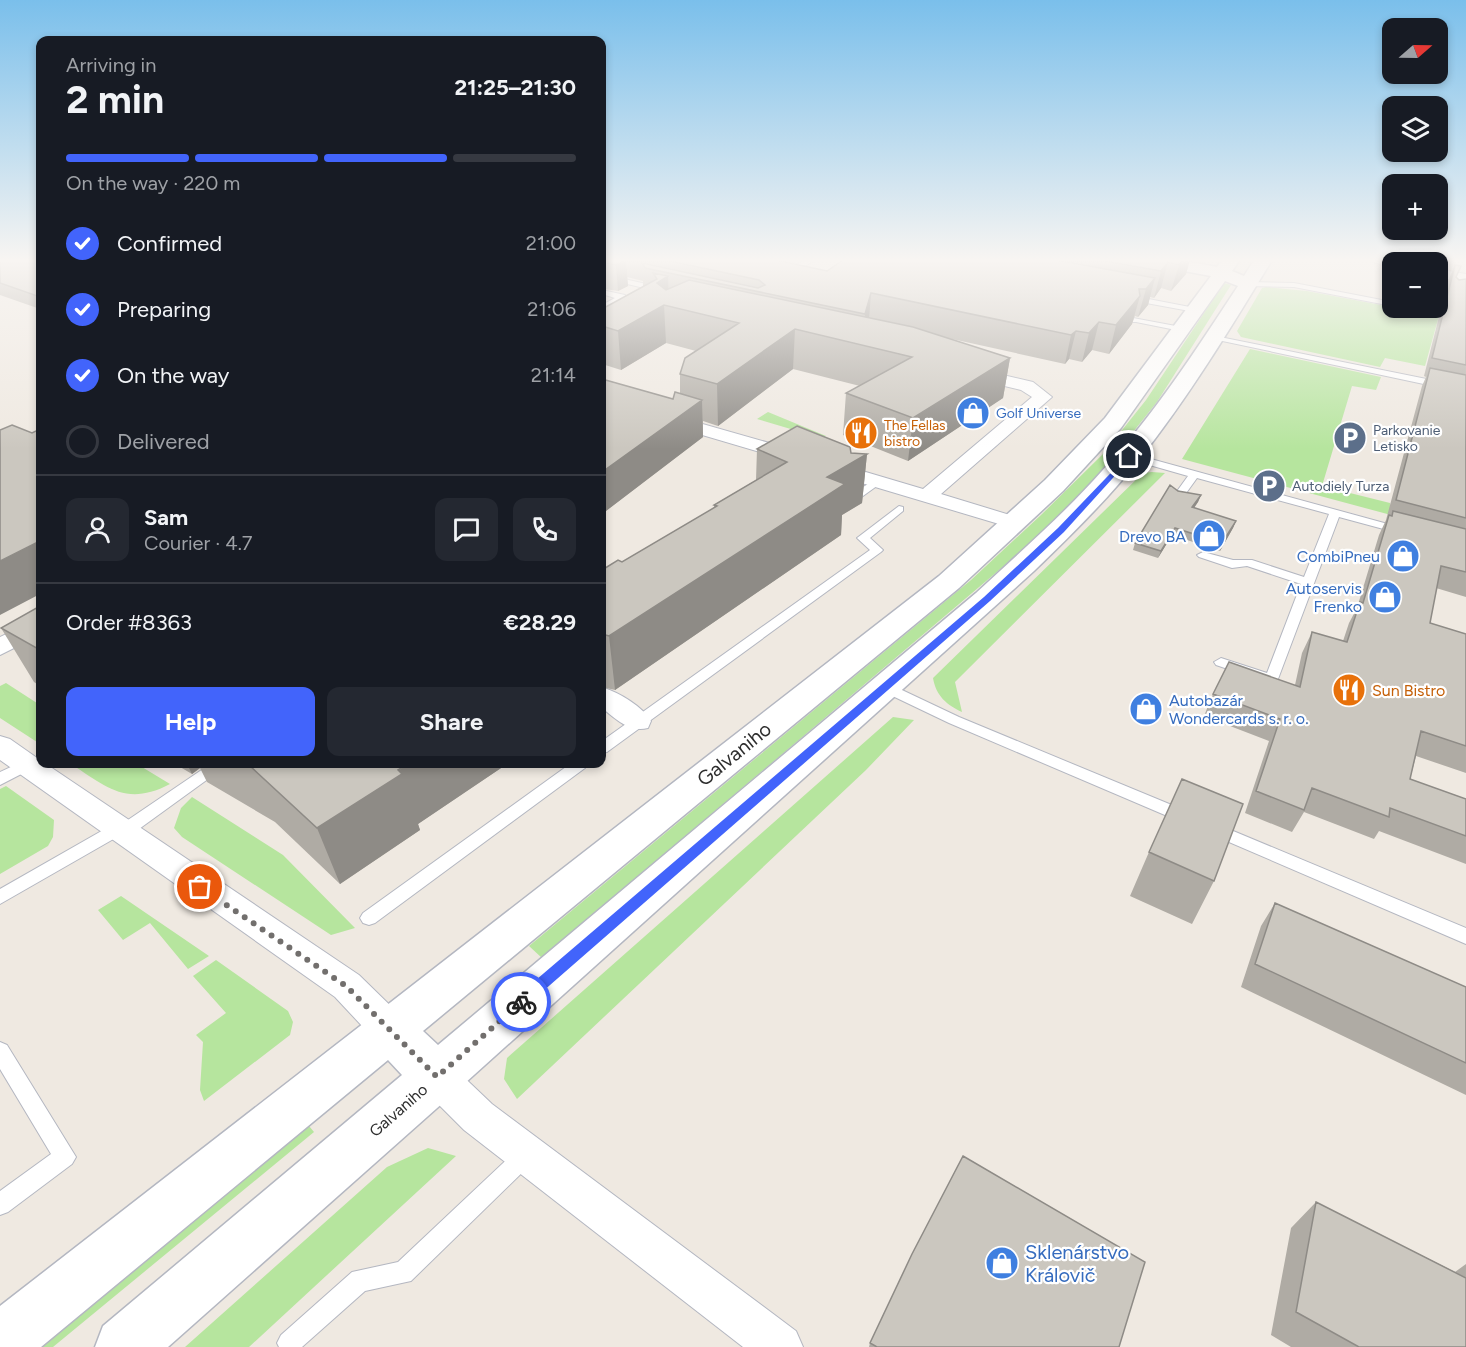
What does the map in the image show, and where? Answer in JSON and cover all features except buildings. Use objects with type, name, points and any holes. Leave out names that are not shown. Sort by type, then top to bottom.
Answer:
[{"type":"main road","name":"Galvaniho","points":[[124,1347],[987,599],[1061,530],[1129,456],[1172,399],[1199,323]]},
{"type":"main road","name":"Galvaniho","points":[[0,1342],[940,589],[1061,479],[1200,323]]},
{"type":"main road","points":[[390,1030],[437,1077]]},
{"type":"street","points":[[927,496],[1043,397],[1027,386],[958,370]]},
{"type":"street","points":[[651,414],[1016,522]]},
{"type":"street","points":[[0,647],[36,627]]},
{"type":"street","points":[[606,699],[638,721]]},
{"type":"street","points":[[0,746],[346,986],[390,1030]]},
{"type":"street","points":[[437,1077],[478,1117],[780,1347]]},
{"type":"lane","points":[[1165,323],[1197,326],[1466,390]]},
{"type":"lane","points":[[1189,323],[1197,326]]},
{"type":"lane","points":[[1129,456],[1411,533]]},
{"type":"lane","points":[[1180,494],[1195,474]]},
{"type":"lane","points":[[852,499],[877,481]]},
{"type":"lane","points":[[606,745],[877,550],[863,538],[899,509]]},
{"type":"lane","points":[[1221,662],[1271,679],[1335,512]]},
{"type":"lane","points":[[1203,555],[1232,564],[1248,562],[1308,582]]},
{"type":"lane","points":[[885,687],[965,725],[1466,936]]},
{"type":"lane","points":[[0,779],[26,765]]},
{"type":"lane","points":[[369,918],[575,768]]},
{"type":"lane","points":[[0,897],[120,831],[203,775]]},
{"type":"lane","points":[[0,1051],[65,1157],[0,1204]]},
{"type":"lane","points":[[289,1343],[360,1280],[403,1273],[527,1155]]},
{"type":"green space","points":[[1197,323],[1207,323],[1157,402],[1097,477],[1031,543],[542,958],[529,946],[971,580],[1103,454],[1146,400]]},
{"type":"green space","points":[[1242,323],[1437,323],[1425,366],[1385,358],[1380,367],[1241,337],[1237,331]]},
{"type":"green space","points":[[1250,349],[1381,377],[1376,390],[1352,386],[1322,486],[1390,503],[1391,515],[1182,459]]},
{"type":"green space","points":[[768,412],[826,436],[821,438],[757,419]]},
{"type":"green space","points":[[1143,473],[1165,473],[955,682],[962,712],[947,703],[937,690],[933,678]]},
{"type":"green space","points":[[6,683],[36,702],[36,741],[0,718],[0,686]]},
{"type":"green space","points":[[893,717],[914,720],[866,770],[517,1099],[504,1079],[507,1058]]},
{"type":"green space","points":[[77,768],[144,768],[170,784],[155,791],[129,794],[95,780]]},
{"type":"green space","points":[[6,786],[54,820],[53,837],[48,846],[0,874],[0,789]]},
{"type":"green space","points":[[192,797],[283,855],[355,928],[331,935],[182,837],[174,828],[181,808]]},
{"type":"green space","points":[[121,896],[209,956],[188,969],[150,923],[123,940],[98,910]]},
{"type":"green space","points":[[216,960],[288,1011],[293,1022],[290,1035],[204,1101],[200,1090],[203,1042],[196,1035],[226,1013],[193,976]]},
{"type":"green space","points":[[304,1120],[314,1132],[53,1347],[30,1347]]},
{"type":"green space","points":[[428,1148],[456,1156],[249,1347],[185,1347],[387,1167]]},
{"type":"way so far","points":[[200,887],[346,986],[437,1077],[521,1002]]},
{"type":"place","name":"Golf Universe","points":[[973,413]]},
{"type":"place","name":"The Fellas bistro","points":[[861,433]]},
{"type":"place","name":"Parkovanie Letisko","points":[[1350,438]]},
{"type":"place","name":"Autodiely Turza","points":[[1269,486]]},
{"type":"place","name":"Drevo BA","points":[[1209,536]]},
{"type":"place","name":"CombiPneu","points":[[1403,556]]},
{"type":"place","name":"Autoservis Frenko","points":[[1385,597]]},
{"type":"place","name":"Sun Bistro","points":[[1349,690]]},
{"type":"place","name":"Autobazár Wondercards s. r. o.","points":[[1146,709]]},
{"type":"place","name":"Sklenárstvo Královič","points":[[1002,1263]]},
{"type":"route","points":[[521,1002],[987,599],[1061,530],[1129,456]]}]
